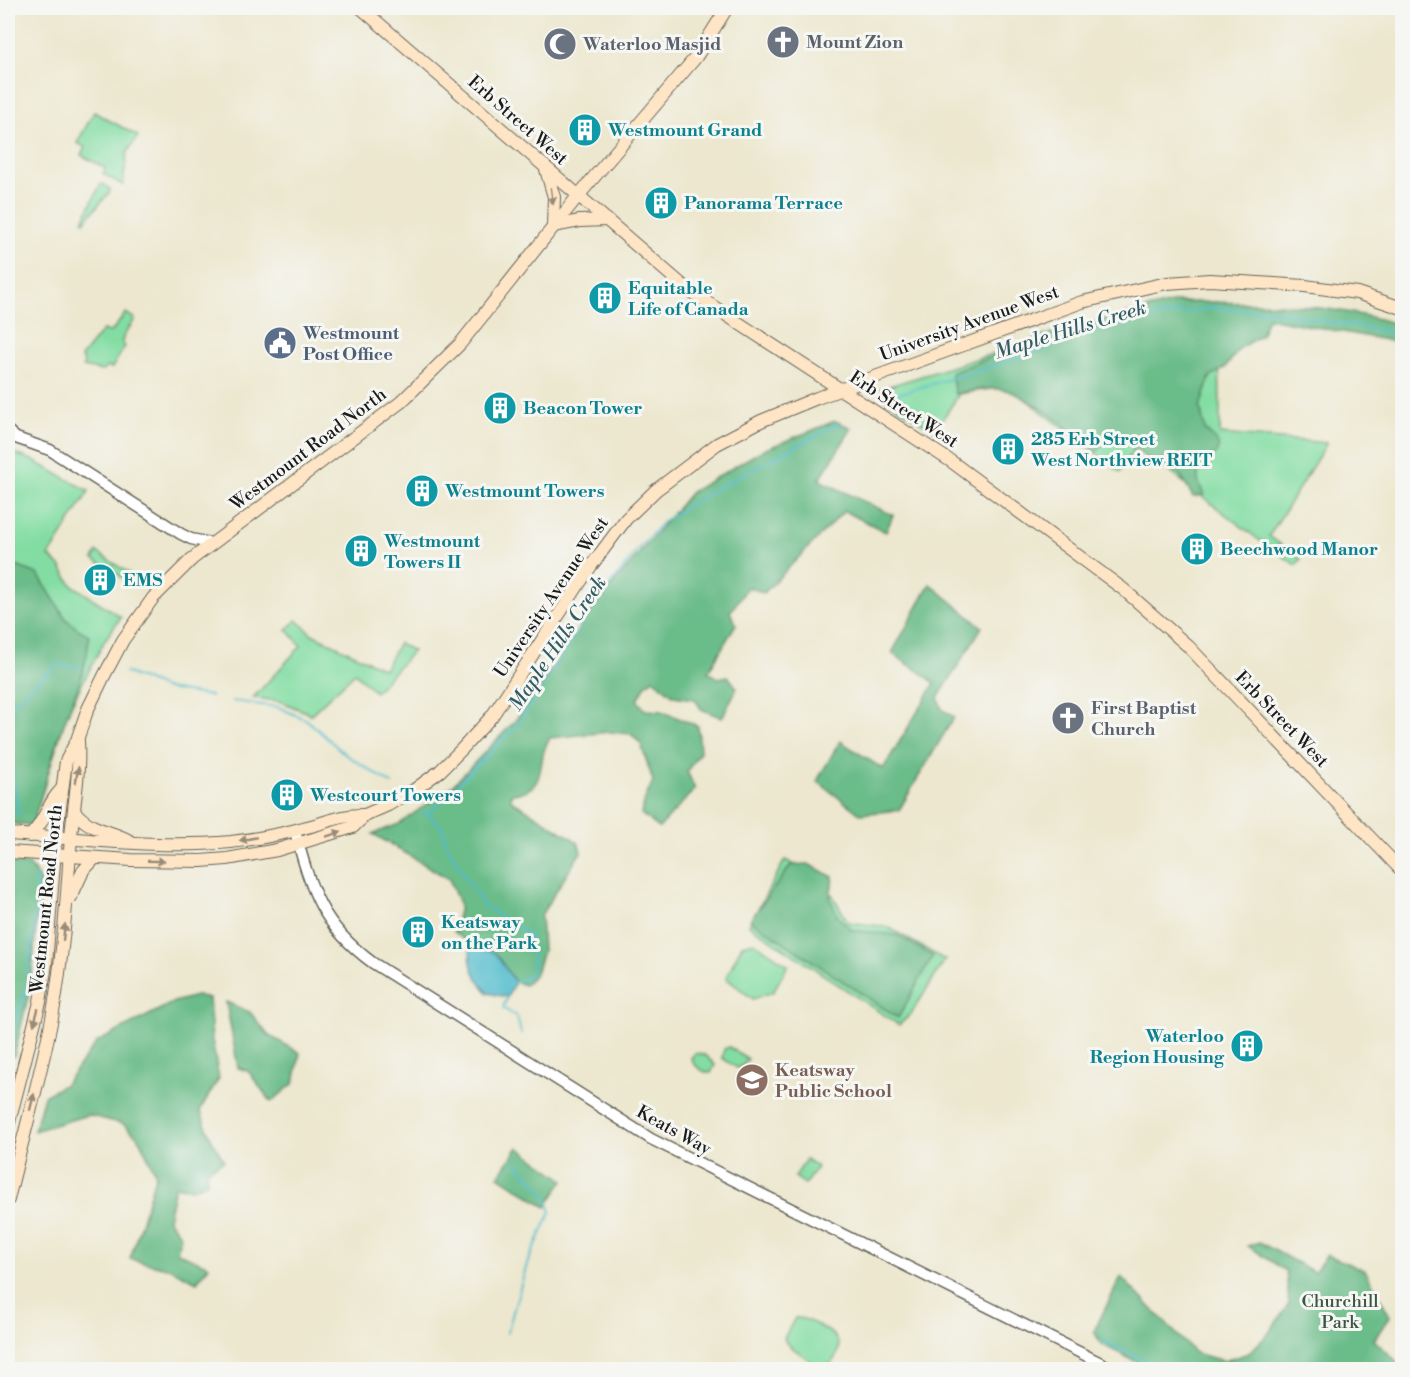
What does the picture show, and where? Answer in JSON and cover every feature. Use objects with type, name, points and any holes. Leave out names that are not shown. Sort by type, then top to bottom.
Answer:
[{"type":"main road","name":"Erb Street West","points":[[361,8],[688,290],[952,462],[1123,589],[1188,646],[1402,871]]},
{"type":"main road","name":"Westmount Road North","points":[[8,1126],[40,1002],[46,964],[56,838],[66,760],[77,740],[92,701],[123,640],[167,582],[211,543],[401,402],[460,344],[578,195],[696,57],[727,8]]},
{"type":"main road","points":[[545,166],[554,197],[553,226],[580,221],[607,220]]},
{"type":"main road","name":"University Avenue West","points":[[8,852],[164,861],[209,860],[256,854],[299,844],[353,827],[365,815],[414,790],[440,771],[492,716],[591,566],[626,519],[656,490],[717,444],[761,421],[840,389],[1082,302],[1167,283],[1210,280],[1305,286],[1357,293],[1402,308]]},
{"type":"main road","name":"Westmount Road North","points":[[8,1200],[52,1019],[68,904],[71,839],[79,764],[77,740]]},
{"type":"main road","points":[[30,836],[44,820],[53,796],[62,789]]},
{"type":"main road","points":[[74,811],[89,826],[117,834],[133,843]]},
{"type":"main road","name":"University Avenue West","points":[[8,834],[133,843],[219,843],[295,831],[350,814],[365,815]]},
{"type":"main road","points":[[68,904],[83,871],[95,858]]},
{"type":"street","points":[[10,436],[50,450],[181,534],[191,539],[211,543]]},
{"type":"street","name":"Keats Way","points":[[295,831],[309,879],[328,920],[345,941],[373,963],[651,1139],[1115,1370]]},
{"type":"green space","points":[[94,112],[138,136],[127,153],[123,185],[103,174],[105,168],[81,155],[85,147],[77,143]]},
{"type":"green space","points":[[103,184],[110,189],[109,193],[84,222],[100,185]]},
{"type":"green space","points":[[1176,302],[1262,303],[1347,312],[1402,326],[1402,343],[1268,318],[1261,335],[1240,348],[1226,367],[1210,377],[1200,407],[1205,430],[1216,440],[1219,447],[1217,453],[1198,464],[1198,481],[1204,495],[1193,497],[1180,475],[1164,463],[1150,462],[1131,444],[1113,432],[1097,452],[1046,412],[1014,393],[992,389],[955,394],[951,373],[1054,332]]},
{"type":"green space","points":[[1219,302],[1220,434],[1327,443],[1269,536],[1301,559],[1296,565],[1263,543],[1136,446],[1120,472],[1008,386],[959,394],[935,431],[887,401],[880,389],[1104,319],[1168,305]]},
{"type":"green space","points":[[126,313],[135,319],[123,337],[122,343],[125,346],[112,368],[107,367],[102,371],[83,367],[84,362],[81,357],[103,330],[112,331]]},
{"type":"green space","points":[[835,421],[852,428],[819,480],[893,515],[886,532],[844,511],[764,593],[748,587],[730,612],[736,624],[708,672],[718,678],[728,676],[737,688],[722,718],[701,709],[695,699],[674,696],[653,679],[646,685],[637,700],[645,710],[661,711],[698,726],[700,752],[687,771],[695,789],[659,828],[641,814],[653,781],[641,744],[631,734],[609,732],[550,738],[545,746],[537,780],[524,792],[511,794],[511,800],[578,842],[581,852],[541,915],[543,951],[536,973],[525,985],[515,982],[495,953],[471,945],[454,932],[460,906],[449,879],[373,834],[399,824],[452,786],[515,721],[597,603],[691,492],[761,451]]},
{"type":"green space","points":[[8,451],[32,460],[89,491],[49,556],[60,566],[72,585],[121,617],[105,640],[68,711],[32,825],[8,823]]},
{"type":"green space","points":[[97,552],[136,578],[132,584],[93,559]]},
{"type":"green space","points":[[8,563],[38,574],[66,619],[89,635],[85,663],[77,691],[56,745],[32,825],[8,823]]},
{"type":"green space","points":[[930,584],[982,627],[938,698],[942,709],[954,717],[899,810],[860,814],[817,781],[840,741],[883,769],[935,683],[892,653]]},
{"type":"green space","points":[[297,620],[312,634],[384,669],[399,643],[413,651],[375,692],[355,673],[311,714],[279,701],[253,698],[301,646],[287,629]]},
{"type":"green space","points":[[785,860],[823,879],[848,922],[888,927],[945,960],[911,1014],[899,1025],[749,925]]},
{"type":"green space","points":[[8,863],[29,864],[40,880],[31,985],[14,1056],[8,1058]]},
{"type":"green space","points":[[808,864],[833,877],[830,899],[838,917],[852,930],[897,935],[933,956],[898,1018],[750,920],[791,865]]},
{"type":"green space","points":[[754,942],[788,965],[773,992],[753,999],[726,978],[742,945]]},
{"type":"green space","points":[[196,996],[209,998],[212,1040],[219,1078],[200,1110],[209,1134],[224,1161],[207,1170],[207,1183],[191,1189],[175,1186],[168,1219],[181,1236],[177,1252],[209,1266],[197,1282],[171,1269],[130,1259],[156,1174],[138,1137],[123,1124],[88,1115],[34,1131],[44,1096],[65,1084],[97,1042],[174,1002]]},
{"type":"green space","points":[[226,1002],[250,1012],[268,1035],[300,1053],[294,1083],[271,1102],[248,1071],[238,1068]]},
{"type":"green space","points":[[729,1047],[748,1059],[742,1066],[737,1068],[722,1058],[724,1049]]},
{"type":"green space","points":[[695,1053],[705,1055],[715,1065],[711,1073],[702,1070],[694,1063],[691,1058]]},
{"type":"green space","points":[[518,1147],[564,1180],[546,1207],[499,1176]]},
{"type":"green space","points":[[806,1159],[817,1167],[805,1184],[795,1177]]},
{"type":"green space","name":"Churchill Park","points":[[1259,1242],[1314,1272],[1327,1255],[1365,1270],[1390,1316],[1374,1340],[1402,1366],[1402,1369],[1150,1369],[1101,1344],[1094,1331],[1121,1277],[1195,1353],[1224,1361],[1249,1353],[1268,1334],[1289,1304],[1286,1271],[1248,1246]]},
{"type":"green space","points":[[795,1318],[818,1325],[835,1337],[839,1347],[838,1352],[829,1365],[816,1365],[787,1344],[784,1338]]},
{"type":"water","points":[[471,945],[495,953],[515,982],[507,997],[488,993],[480,982],[471,965]]},
{"type":"waterway","name":"Maple Hills Creek","points":[[890,396],[985,369],[1091,333],[1147,318],[1212,308],[1275,312],[1402,334]]},
{"type":"waterway","name":"Maple Hills Creek","points":[[428,814],[518,724],[589,612],[638,549],[664,521],[708,493],[838,424]]},
{"type":"waterway","points":[[8,708],[56,665],[81,667]]},
{"type":"waterway","points":[[125,672],[167,689],[211,696]]},
{"type":"waterway","points":[[232,701],[278,707],[307,720],[346,755],[392,784]]},
{"type":"waterway","points":[[8,739],[19,816]]},
{"type":"waterway","points":[[424,811],[442,827],[447,846],[483,905],[529,935],[533,957],[532,970],[529,976],[515,982]]},
{"type":"waterway","points":[[8,1048],[26,991],[38,895],[35,877]]},
{"type":"waterway","points":[[507,997],[503,1008],[517,1017],[521,1033]]},
{"type":"waterway","points":[[507,1333],[527,1264],[551,1212],[545,1195],[517,1163]]},
{"type":"waterway","points":[[1103,1341],[1164,1370]]},
{"type":"place","name":"Mount Zion","points":[[783,42]]},
{"type":"place","name":"Waterloo Masjid","points":[[560,44]]},
{"type":"place","name":"Westmount Grand","points":[[585,130]]},
{"type":"place","name":"Panorama Terrace","points":[[661,203]]},
{"type":"place","name":"Equitable Life of Canada","points":[[605,298]]},
{"type":"place","name":"Westmount Post Office","points":[[280,343]]},
{"type":"place","name":"Beacon Tower","points":[[500,408]]},
{"type":"place","name":"285 Erb Street West Northview REIT","points":[[1008,449]]},
{"type":"place","name":"Westmount Towers","points":[[422,491]]},
{"type":"place","name":"Beechwood Manor","points":[[1197,549]]},
{"type":"place","name":"Westmount Towers II","points":[[361,551]]},
{"type":"place","name":"EMS","points":[[100,580]]},
{"type":"place","name":"First Baptist Church","points":[[1068,718]]},
{"type":"place","name":"Westcourt Towers","points":[[287,795]]},
{"type":"place","name":"Keatsway on the Park","points":[[418,932]]},
{"type":"place","name":"Waterloo Region Housing","points":[[1247,1046]]},
{"type":"place","name":"Keatsway Public School","points":[[752,1080]]}]
